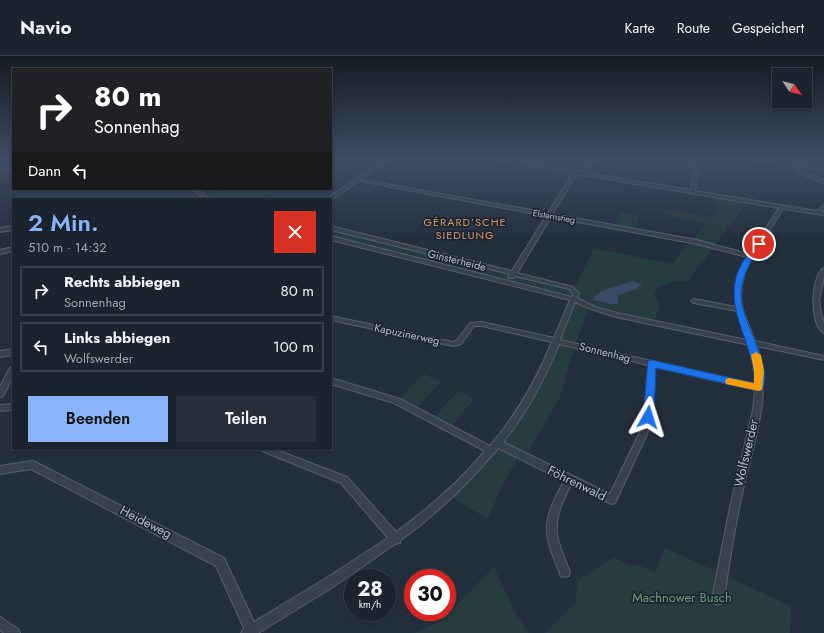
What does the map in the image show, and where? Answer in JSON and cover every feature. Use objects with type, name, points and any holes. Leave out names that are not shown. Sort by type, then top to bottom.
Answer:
[{"type":"street","points":[[330,198],[348,186]]},
{"type":"street","name":"Elsternstieg","points":[[390,186],[700,242],[751,256]]},
{"type":"street","points":[[508,282],[567,186]]},
{"type":"street","points":[[656,186],[824,214]]},
{"type":"street","points":[[693,192],[694,186]]},
{"type":"street","points":[[196,190],[206,198]]},
{"type":"street","points":[[818,213],[824,206]]},
{"type":"street","name":"Wolfswerder","points":[[718,599],[738,488],[757,405],[759,388],[759,371],[752,344],[739,310],[737,292],[739,279],[743,268],[782,207]]},
{"type":"street","points":[[0,230],[12,228]]},
{"type":"street","name":"Ginsterheide","points":[[332,228],[571,288],[575,292],[574,299]]},
{"type":"street","name":"Ginsterheide","points":[[332,238],[574,299],[593,308],[616,315],[824,358]]},
{"type":"street","points":[[0,252],[12,249]]},
{"type":"street","points":[[824,270],[815,297],[816,312],[824,331]]},
{"type":"street","points":[[249,632],[396,540],[450,496],[495,447],[534,390],[574,299]]},
{"type":"street","points":[[694,301],[739,310]]},
{"type":"street","name":"Kapuzinerweg","points":[[332,318],[453,344],[459,342],[474,323]]},
{"type":"street","name":"Sonnenhag","points":[[474,323],[557,340],[759,388]]},
{"type":"street","points":[[0,354],[12,352]]},
{"type":"street","name":"Föhrenwald","points":[[332,381],[397,401],[612,500],[647,423],[652,363]]},
{"type":"street","points":[[0,394],[12,372]]},
{"type":"street","points":[[0,408],[12,407]]},
{"type":"street","points":[[268,450],[344,480],[396,540]]},
{"type":"street","name":"Heideweg","points":[[0,470],[32,465],[220,562],[249,632]]},
{"type":"street","points":[[565,572],[552,542],[550,522],[554,507],[569,480]]},
{"type":"street","points":[[0,623],[14,633]]},
{"type":"green space","points":[[228,190],[273,190],[261,198],[210,198],[206,195]]},
{"type":"green space","points":[[718,198],[747,203],[687,282],[676,281],[657,287],[654,294],[659,305],[655,321],[593,306],[589,308],[575,345],[559,399],[529,450],[520,455],[503,483],[488,519],[450,496],[518,416],[573,299],[332,238],[332,228],[574,290],[594,248],[672,264],[706,223],[665,216],[665,209],[711,217],[717,210]],"holes":[[[627,283],[641,286],[618,295],[617,299],[611,304],[597,301],[597,295]]]},
{"type":"green space","points":[[620,212],[638,216],[635,229],[615,226]]},
{"type":"green space","points":[[424,374],[441,382],[417,407],[400,398]]},
{"type":"green space","points":[[458,391],[474,399],[452,425],[435,416]]},
{"type":"green space","name":"Machnower Busch","points":[[665,548],[791,606],[790,633],[545,633],[575,603],[578,580],[614,557],[632,567],[636,564],[655,573]]},
{"type":"green space","points":[[494,567],[514,611],[529,633],[414,633],[441,621],[456,621],[456,606]]},
{"type":"water","points":[[632,281],[642,284],[636,289],[618,295],[618,304],[593,300],[605,290]]},
{"type":"slow traffic","points":[[729,381],[759,388],[759,371],[756,355]]},
{"type":"district","name":"GÉRARD’SCHE SIEDLUNG","points":[[465,228]]},
{"type":"route","points":[[648,417],[652,363],[759,388],[757,356],[744,326],[739,310],[737,292],[739,279],[743,268],[759,244]]}]
